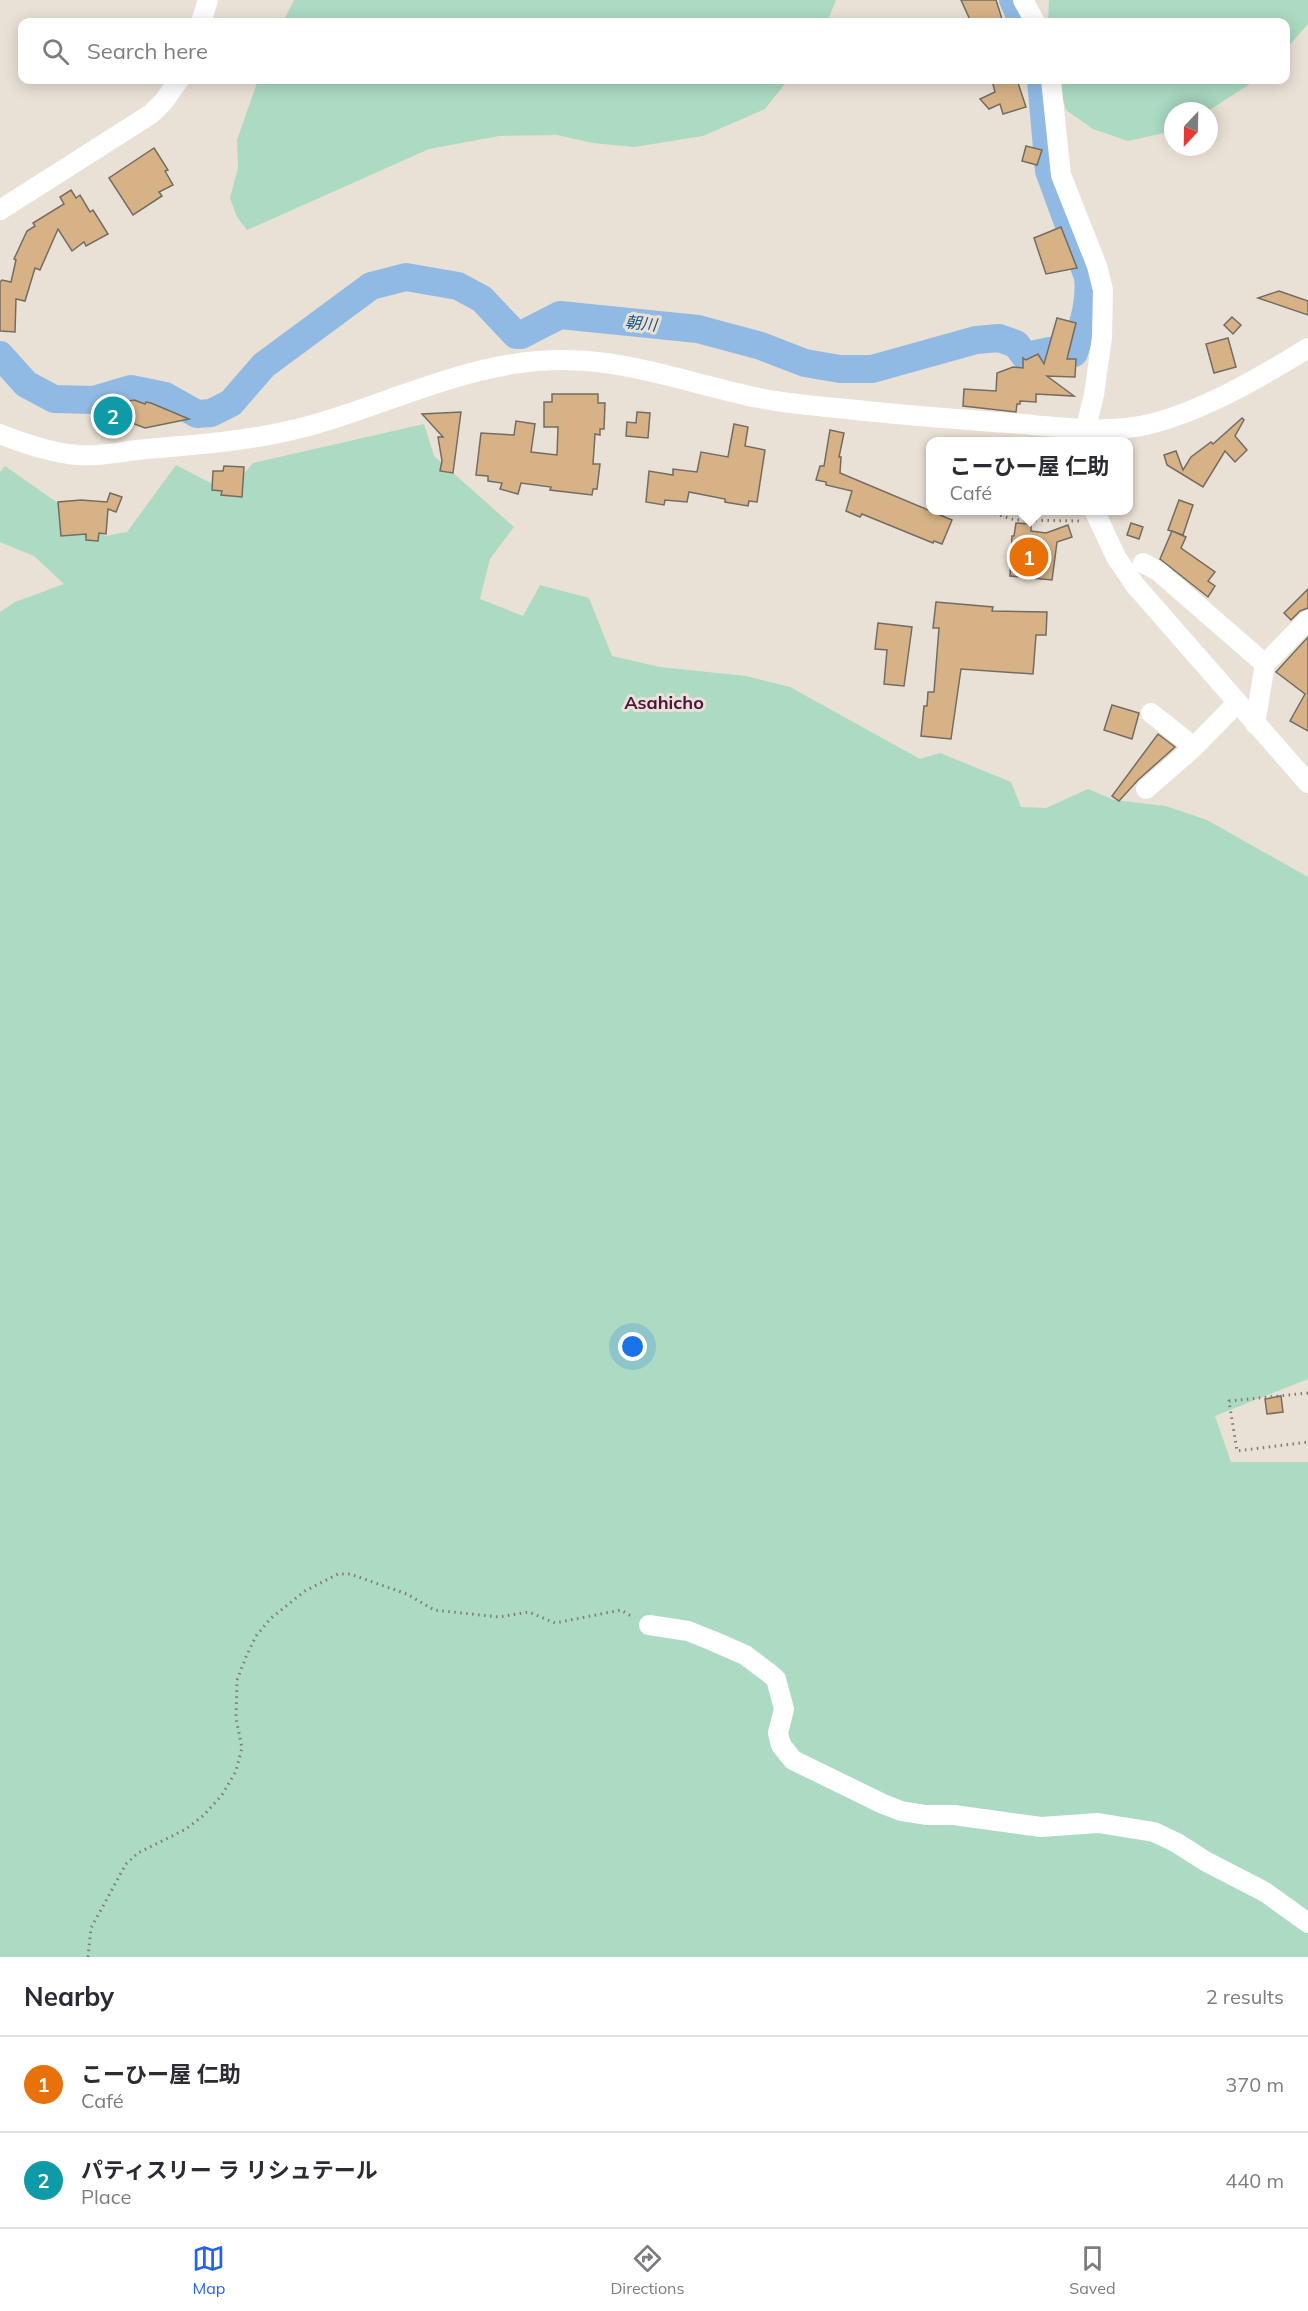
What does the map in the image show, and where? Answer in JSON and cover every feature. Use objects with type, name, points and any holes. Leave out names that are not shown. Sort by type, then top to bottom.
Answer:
[{"type":"street","points":[[202,18],[208,0]]},
{"type":"street","points":[[1023,0],[1033,18]]},
{"type":"street","points":[[0,210],[151,114],[164,102],[176,84]]},
{"type":"street","points":[[1051,84],[1060,175],[1097,266],[1103,290],[1102,337],[1094,395],[1083,435]]},
{"type":"street","points":[[0,434],[43,449],[79,455],[278,435],[331,420],[437,382],[483,369],[516,363],[567,360],[624,364],[760,399],[1083,435],[1131,428],[1171,418],[1254,382],[1308,348]]},
{"type":"street","points":[[1096,516],[1116,557],[1135,585],[1308,783]]},
{"type":"street","points":[[1143,563],[1158,571],[1265,664]]},
{"type":"street","points":[[1255,724],[1265,664],[1308,620]]},
{"type":"street","points":[[1146,789],[1194,747],[1237,703]]},
{"type":"street","points":[[1151,713],[1194,747]]},
{"type":"street","points":[[649,1625],[688,1631],[713,1641],[745,1655],[769,1673],[776,1679],[784,1709],[778,1733],[781,1745],[793,1760],[883,1804],[901,1811],[926,1815],[954,1815],[1041,1827],[1098,1823],[1154,1832],[1265,1892],[1308,1923]]},
{"type":"path","points":[[1001,515],[1015,519],[1096,516]]},
{"type":"path","points":[[1308,1393],[1229,1401],[1237,1451],[1308,1442]]},
{"type":"path","points":[[88,1957],[91,1928],[126,1864],[138,1853],[186,1829],[204,1815],[222,1795],[236,1771],[242,1748],[236,1718],[237,1680],[246,1656],[256,1636],[270,1619],[305,1591],[338,1574],[350,1574],[407,1594],[434,1610],[499,1617],[530,1612],[555,1623],[621,1610],[649,1625]]},
{"type":"green space","points":[[294,0],[836,0],[829,18],[285,18]]},
{"type":"green space","points":[[1049,0],[1308,0],[1308,24],[1290,44],[1290,18],[1048,18]]},
{"type":"green space","points":[[257,84],[785,84],[765,109],[703,136],[634,147],[593,143],[557,135],[499,136],[429,149],[247,230],[237,217],[230,198],[238,168],[237,140]]},
{"type":"green space","points":[[1058,84],[1250,84],[1218,105],[1218,102],[1164,102],[1164,133],[1128,141],[1093,129],[1066,110]]},
{"type":"green space","points":[[424,424],[434,456],[514,527],[490,559],[480,599],[523,616],[540,585],[589,598],[612,656],[660,667],[746,676],[790,687],[920,759],[940,753],[1011,782],[1021,807],[1046,808],[1088,789],[1114,800],[1166,806],[1207,820],[1308,877],[1308,1379],[1215,1416],[1231,1462],[1308,1462],[1308,1957],[0,1957],[0,612],[15,602],[64,584],[34,556],[0,542],[0,472],[5,466],[105,536],[127,532],[176,465],[228,492],[253,463]]},
{"type":"building","points":[[961,0],[996,0],[1002,18],[969,18]]},
{"type":"building","points":[[993,84],[1018,84],[1026,107],[1003,114],[1000,104],[989,109],[980,99],[995,92]]},
{"type":"building","points":[[1026,146],[1042,150],[1037,165],[1022,161]]},
{"type":"building","points":[[154,148],[168,170],[165,171],[173,185],[159,192],[162,196],[133,215],[109,178]]},
{"type":"building","points":[[71,190],[76,198],[80,195],[90,212],[93,210],[108,234],[86,246],[84,242],[72,251],[58,229],[40,270],[35,268],[25,301],[16,299],[15,332],[0,331],[0,282],[2,280],[11,282],[16,260],[14,259],[27,231],[35,226],[33,223],[64,204],[60,197]]},
{"type":"building","points":[[1061,227],[1077,268],[1046,274],[1034,238]]},
{"type":"building","points":[[1279,291],[1308,301],[1308,315],[1258,298]]},
{"type":"building","points":[[1232,317],[1241,325],[1233,334],[1224,325]]},
{"type":"building","points":[[1057,318],[1076,323],[1067,359],[1076,359],[1075,377],[1047,376],[1074,396],[1036,394],[1036,402],[1020,401],[1016,412],[963,406],[964,389],[996,391],[997,373],[1013,367],[1023,368],[1023,358],[1026,360],[1038,354],[1044,364]]},
{"type":"building","points":[[1228,338],[1236,367],[1214,373],[1206,344]]},
{"type":"building","points":[[552,394],[598,394],[598,403],[605,403],[604,429],[600,429],[600,435],[595,434],[593,464],[600,464],[597,489],[593,489],[592,495],[550,490],[551,487],[521,483],[518,494],[500,489],[502,483],[488,481],[488,476],[476,475],[481,433],[514,435],[516,421],[535,424],[531,452],[557,455],[558,427],[544,427],[544,402],[552,402]]},
{"type":"building","points":[[134,400],[145,404],[146,402],[151,403],[189,419],[145,428],[132,423],[105,428],[104,424],[101,425],[97,407]]},
{"type":"building","points":[[461,412],[453,473],[440,471],[442,461],[438,437],[443,437],[422,414]]},
{"type":"building","points":[[637,412],[650,413],[648,438],[626,436],[627,422],[636,423]]},
{"type":"building","points":[[1242,418],[1244,420],[1235,436],[1247,450],[1235,462],[1225,451],[1203,487],[1167,465],[1164,455],[1176,451],[1183,470],[1191,457],[1211,442],[1213,444]]},
{"type":"building","points":[[734,424],[748,427],[745,446],[765,450],[757,502],[749,501],[748,506],[689,492],[687,502],[665,500],[664,505],[646,502],[649,471],[673,475],[673,469],[697,472],[701,452],[728,457]]},
{"type":"building","points":[[830,430],[844,433],[839,457],[841,457],[840,473],[926,509],[926,515],[940,515],[952,520],[942,544],[934,541],[933,543],[862,514],[860,517],[846,511],[852,491],[826,485],[826,482],[816,480],[820,466],[824,466]]},
{"type":"building","points":[[224,466],[244,467],[242,497],[221,495],[222,491],[212,490],[213,471],[223,471]]},
{"type":"building","points":[[110,493],[122,497],[116,512],[108,509],[106,534],[99,533],[98,541],[86,540],[86,534],[61,536],[58,502],[81,500],[107,502]]},
{"type":"building","points":[[1179,500],[1193,505],[1183,535],[1168,530]]},
{"type":"building","points":[[1016,523],[1031,524],[1031,531],[1046,533],[1068,525],[1072,537],[1057,542],[1052,580],[1010,576],[1012,536],[1014,536]]},
{"type":"building","points":[[1131,523],[1143,527],[1139,539],[1127,535]]},
{"type":"building","points":[[1172,531],[1186,537],[1181,548],[1215,572],[1208,581],[1215,586],[1208,597],[1160,559]]},
{"type":"building","points":[[1308,589],[1308,608],[1300,611],[1291,620],[1284,613]]},
{"type":"building","points":[[936,602],[993,607],[992,611],[1047,612],[1046,635],[1036,635],[1033,674],[961,669],[951,739],[921,736],[928,692],[934,692],[939,628],[933,628]]},
{"type":"building","points":[[878,623],[912,627],[904,686],[884,684],[887,650],[875,649]]},
{"type":"building","points":[[1308,637],[1308,731],[1290,721],[1305,694],[1276,672]]},
{"type":"building","points":[[1112,705],[1139,713],[1132,739],[1104,730]]},
{"type":"building","points":[[1158,734],[1175,747],[1138,780],[1119,801],[1112,796]]},
{"type":"building","points":[[1281,1396],[1283,1412],[1267,1414],[1265,1399]]},
{"type":"waterway","name":"朝川","points":[[1013,0],[1021,18]]},
{"type":"waterway","name":"朝川","points":[[0,355],[26,384],[54,399],[94,400],[131,389],[165,396],[197,414],[211,413],[231,403],[264,365],[371,286],[406,277],[458,286],[482,299],[516,335],[521,335],[560,315],[698,329],[761,346],[805,363],[840,369],[872,369],[976,340],[999,338],[1016,344],[1025,356],[1055,350],[1074,353],[1087,306],[1088,277],[1049,171],[1041,84]]},
{"type":"place","name":"パティスリー ラ リシュテール","points":[[113,416]]},
{"type":"place","name":"こーひー屋 仁助","points":[[1029,557]]},
{"type":"district","name":"Asahicho","points":[[664,702]]}]
